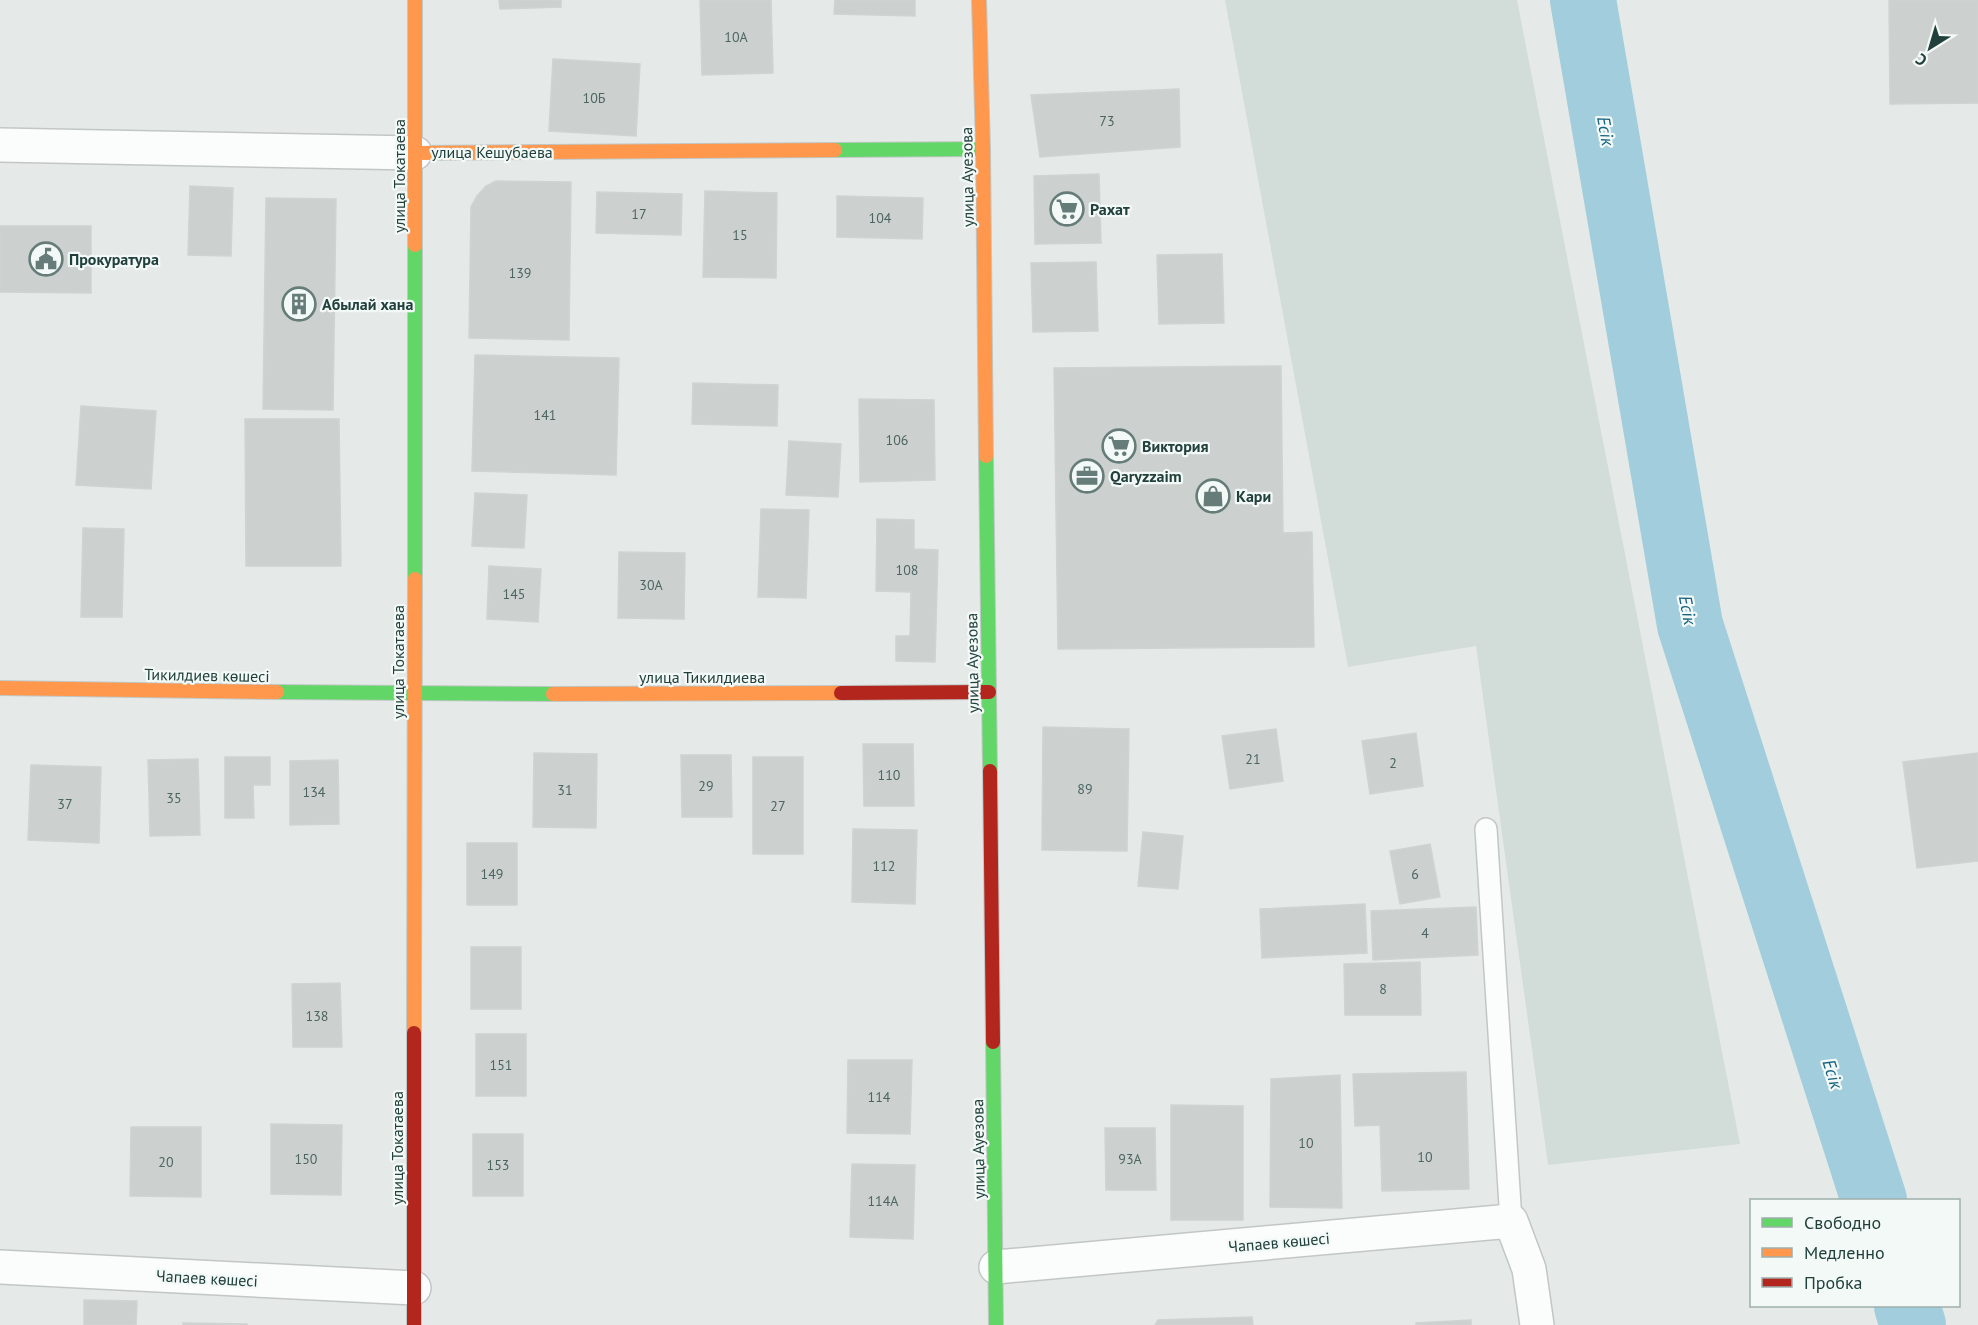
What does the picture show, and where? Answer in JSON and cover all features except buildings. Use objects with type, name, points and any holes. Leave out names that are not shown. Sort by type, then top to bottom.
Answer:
[{"type":"street","name":"улица Токатаева","points":[[414,1325],[415,0]]},
{"type":"street","name":"улица Ауезова","points":[[979,0],[983,149],[996,1325]]},
{"type":"street","name":"улица Кешубаева","points":[[0,145],[415,153],[983,149]]},
{"type":"street","name":"Тикилдиев көшесі","points":[[0,688],[414,694]]},
{"type":"street","name":"улица Тикилдиева","points":[[414,694],[989,692]]},
{"type":"street","name":"Чапаев көшесі","points":[[996,1267],[1511,1221]]},
{"type":"street","points":[[1511,1221],[1529,1269],[1537,1325]]},
{"type":"street","name":"Чапаев көшесі","points":[[0,1267],[414,1288]]},
{"type":"lane","points":[[1486,829],[1511,1221]]},
{"type":"shaded area","points":[[1225,0],[1517,0],[1740,1144],[1548,1165],[1476,646],[1348,667]]},
{"type":"waterway","name":"Есік","points":[[1583,0],[1690,625],[1874,1199]]},
{"type":"waterway","name":"Есік","points":[[1907,1307],[1913,1325]]},
{"type":"traffic: fast","points":[[835,150],[983,149]]},
{"type":"traffic: fast","points":[[415,245],[415,579]]},
{"type":"traffic: fast","points":[[986,456],[990,771]]},
{"type":"traffic: fast","points":[[277,692],[553,694]]},
{"type":"traffic: fast","points":[[993,1042],[996,1325]]},
{"type":"traffic: slow","points":[[415,0],[415,245]]},
{"type":"traffic: slow","points":[[979,0],[986,456]]},
{"type":"traffic: slow","points":[[415,153],[835,150]]},
{"type":"traffic: slow","points":[[414,1033],[415,579]]},
{"type":"traffic: slow","points":[[0,688],[277,692]]},
{"type":"traffic: slow","points":[[553,694],[841,693]]},
{"type":"traffic: jam","points":[[841,693],[989,692]]},
{"type":"traffic: jam","points":[[990,771],[993,1042]]},
{"type":"traffic: jam","points":[[414,1033],[414,1325]]},
{"type":"place","name":"Рахат","points":[[1067,209]]},
{"type":"place","name":"Прокуратура","points":[[46,259]]},
{"type":"place","name":"Абылай хана","points":[[299,304]]},
{"type":"place","name":"Виктория","points":[[1119,446]]},
{"type":"place","name":"Qaryzzaim","points":[[1087,476]]},
{"type":"place","name":"Кари","points":[[1213,496]]}]
